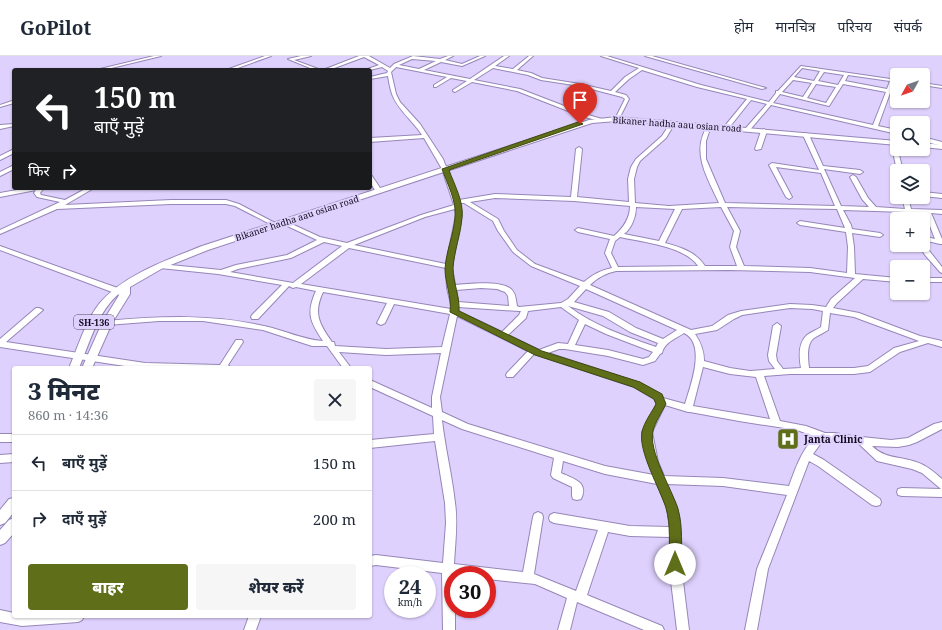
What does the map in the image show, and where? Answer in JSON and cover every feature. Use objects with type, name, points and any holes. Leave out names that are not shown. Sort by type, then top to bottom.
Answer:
[{"type":"main road","name":"Bikaner hadha aau osian road","points":[[75,366],[102,307],[122,290],[160,266],[191,253],[580,124],[600,120],[617,119],[890,143]]},
{"type":"main road","points":[[930,145],[942,146]]},
{"type":"main road","name":"Bikaner hadha aau osian road","points":[[89,364],[122,290]]},
{"type":"main road","points":[[0,519],[8,507]]},
{"type":"main road","points":[[0,539],[12,526]]},
{"type":"street","points":[[107,68],[159,56]]},
{"type":"street","points":[[234,68],[269,56]]},
{"type":"street","points":[[308,56],[290,58],[313,68]]},
{"type":"street","points":[[330,68],[363,56]]},
{"type":"street","points":[[366,56],[390,72],[394,94],[398,102],[424,136],[446,169],[460,203],[449,268],[455,308],[436,397],[439,437],[450,503],[451,523],[448,566]]},
{"type":"street","points":[[420,70],[451,56]]},
{"type":"street","points":[[372,77],[390,72],[395,65],[414,57],[462,65],[483,56]]},
{"type":"street","points":[[455,91],[507,56]]},
{"type":"street","points":[[513,71],[531,56]]},
{"type":"street","points":[[603,56],[699,86],[890,130]]},
{"type":"street","points":[[647,56],[764,88]]},
{"type":"street","points":[[395,65],[472,79],[528,92],[583,115],[600,120]]},
{"type":"street","points":[[372,69],[382,66]]},
{"type":"street","points":[[491,66],[532,74],[541,80],[613,92],[624,96],[627,99],[617,119]]},
{"type":"street","points":[[747,130],[768,103],[801,67],[890,79]]},
{"type":"street","points":[[613,92],[627,78],[642,68]]},
{"type":"street","points":[[804,99],[823,70]]},
{"type":"street","points":[[778,92],[827,105],[847,74]]},
{"type":"street","points":[[436,86],[451,76]]},
{"type":"street","points":[[791,78],[889,91],[875,127]]},
{"type":"street","points":[[930,85],[942,87]]},
{"type":"street","points":[[726,128],[750,98]]},
{"type":"street","points":[[2,105],[12,102]]},
{"type":"street","points":[[2,105],[9,108]]},
{"type":"street","points":[[616,269],[608,254],[610,244],[626,229],[631,220],[633,213],[631,179],[634,168],[638,160],[664,137],[673,123]]},
{"type":"street","points":[[0,129],[12,125]]},
{"type":"street","points":[[709,126],[703,141],[703,159],[723,205],[737,231],[733,247],[741,267]]},
{"type":"street","points":[[758,149],[764,131]]},
{"type":"street","points":[[806,135],[839,208],[845,216],[850,231],[851,276]]},
{"type":"street","points":[[372,140],[424,136]]},
{"type":"street","points":[[930,142],[942,146]]},
{"type":"street","points":[[574,199],[579,149]]},
{"type":"street","points":[[0,159],[12,152]]},
{"type":"street","points":[[0,159],[12,165]]},
{"type":"street","points":[[790,197],[772,165],[860,172]]},
{"type":"street","points":[[0,174],[12,167]]},
{"type":"street","points":[[853,177],[864,199],[874,209]]},
{"type":"street","points":[[372,181],[379,191]]},
{"type":"street","points":[[0,195],[27,190]]},
{"type":"street","points":[[39,190],[37,193],[39,196],[67,202]]},
{"type":"street","points":[[0,232],[67,202],[88,190]]},
{"type":"street","points":[[930,195],[942,196]]},
{"type":"street","points":[[255,317],[289,285],[347,246],[460,203],[495,196],[574,199],[680,208],[723,205],[942,212]]},
{"type":"street","points":[[56,207],[171,202],[226,202],[237,205],[276,225]]},
{"type":"street","points":[[460,203],[496,220],[501,231],[515,251],[533,265],[584,285],[687,331],[697,341],[700,363],[688,409]]},
{"type":"street","points":[[907,204],[908,210]]},
{"type":"street","points":[[661,244],[680,208]]},
{"type":"street","points":[[927,211],[941,242]]},
{"type":"street","points":[[283,222],[322,240],[449,268]]},
{"type":"street","points":[[800,223],[880,235]]},
{"type":"street","points":[[578,230],[661,244],[694,257],[703,268]]},
{"type":"street","points":[[220,273],[236,267],[289,257],[322,240]]},
{"type":"street","points":[[930,240],[941,242]]},
{"type":"street","points":[[0,248],[122,290]]},
{"type":"street","points":[[926,252],[942,271]]},
{"type":"street","points":[[160,266],[220,273],[392,301],[455,308],[525,309],[565,304],[606,314],[633,330],[663,342]]},
{"type":"street","points":[[565,304],[584,285],[606,271],[616,269],[741,267],[815,270],[860,278],[890,280]]},
{"type":"street","points":[[806,371],[803,360],[808,340],[826,328],[826,313],[828,310],[840,295],[860,278]]},
{"type":"street","points":[[930,280],[942,280]]},
{"type":"street","points":[[451,288],[490,286],[504,288],[509,290],[511,294],[513,308]]},
{"type":"street","points":[[320,290],[314,304],[314,316],[318,326],[346,366]]},
{"type":"street","points":[[381,323],[392,301]]},
{"type":"street","points":[[565,304],[582,321],[658,350]]},
{"type":"street","points":[[510,375],[536,352],[558,346],[570,346],[608,353],[643,362],[652,359],[663,342],[687,331],[714,328],[731,317],[755,310],[790,306],[856,315],[927,341],[942,344]]},
{"type":"street","points":[[455,308],[536,352],[637,385],[648,390],[661,401],[688,409],[717,415],[804,427],[824,436],[861,441],[905,443],[942,425]]},
{"type":"street","points":[[504,335],[523,316],[525,309]]},
{"type":"street","points":[[0,343],[39,310]]},
{"type":"street","points":[[107,323],[144,319],[203,318],[264,328],[312,343],[332,346],[386,352],[446,350]]},
{"type":"street","points":[[570,346],[582,321]]},
{"type":"street","points":[[777,326],[772,354],[773,361],[781,372]]},
{"type":"street","points":[[700,363],[740,373],[759,374],[806,371],[842,372],[870,369],[897,350],[927,341]]},
{"type":"street","points":[[223,366],[239,342]]},
{"type":"street","points":[[0,343],[52,351],[78,357],[89,364],[146,366]]},
{"type":"street","points":[[759,374],[776,423]]},
{"type":"street","points":[[372,384],[436,412],[465,427],[605,470],[659,480],[723,482],[792,491]]},
{"type":"street","points":[[661,401],[647,432],[650,454],[659,480],[672,507],[675,521],[676,573],[683,630]]},
{"type":"street","points":[[751,630],[764,562],[807,456],[819,440],[824,436]]},
{"type":"street","points":[[372,444],[439,437]]},
{"type":"street","points":[[0,438],[12,438]]},
{"type":"street","points":[[861,441],[880,458],[914,465],[925,470],[942,485]]},
{"type":"street","points":[[807,456],[821,463],[876,502]]},
{"type":"street","points":[[559,457],[556,475],[576,484],[578,487],[577,496]]},
{"type":"street","points":[[0,460],[12,458]]},
{"type":"street","points":[[902,492],[942,493]]},
{"type":"street","points":[[528,578],[538,517]]},
{"type":"street","points":[[554,518],[630,531],[676,532]]},
{"type":"street","points":[[564,630],[604,527]]},
{"type":"street","points":[[372,561],[444,568]]},
{"type":"street","points":[[496,574],[528,578],[550,584],[658,630]]},
{"type":"street","points":[[0,616],[22,620],[45,618]]},
{"type":"street","points":[[250,630],[254,618]]},
{"type":"street","points":[[449,618],[449,630]]},
{"type":"place","name":"Janta Clinic","points":[[788,439]]},
{"type":"route","points":[[580,124],[446,169],[457,202],[459,215],[449,268],[455,304],[454,312],[551,358],[637,385],[658,397],[661,404],[647,432],[650,454],[659,480],[672,507],[675,521],[675,564]]}]
